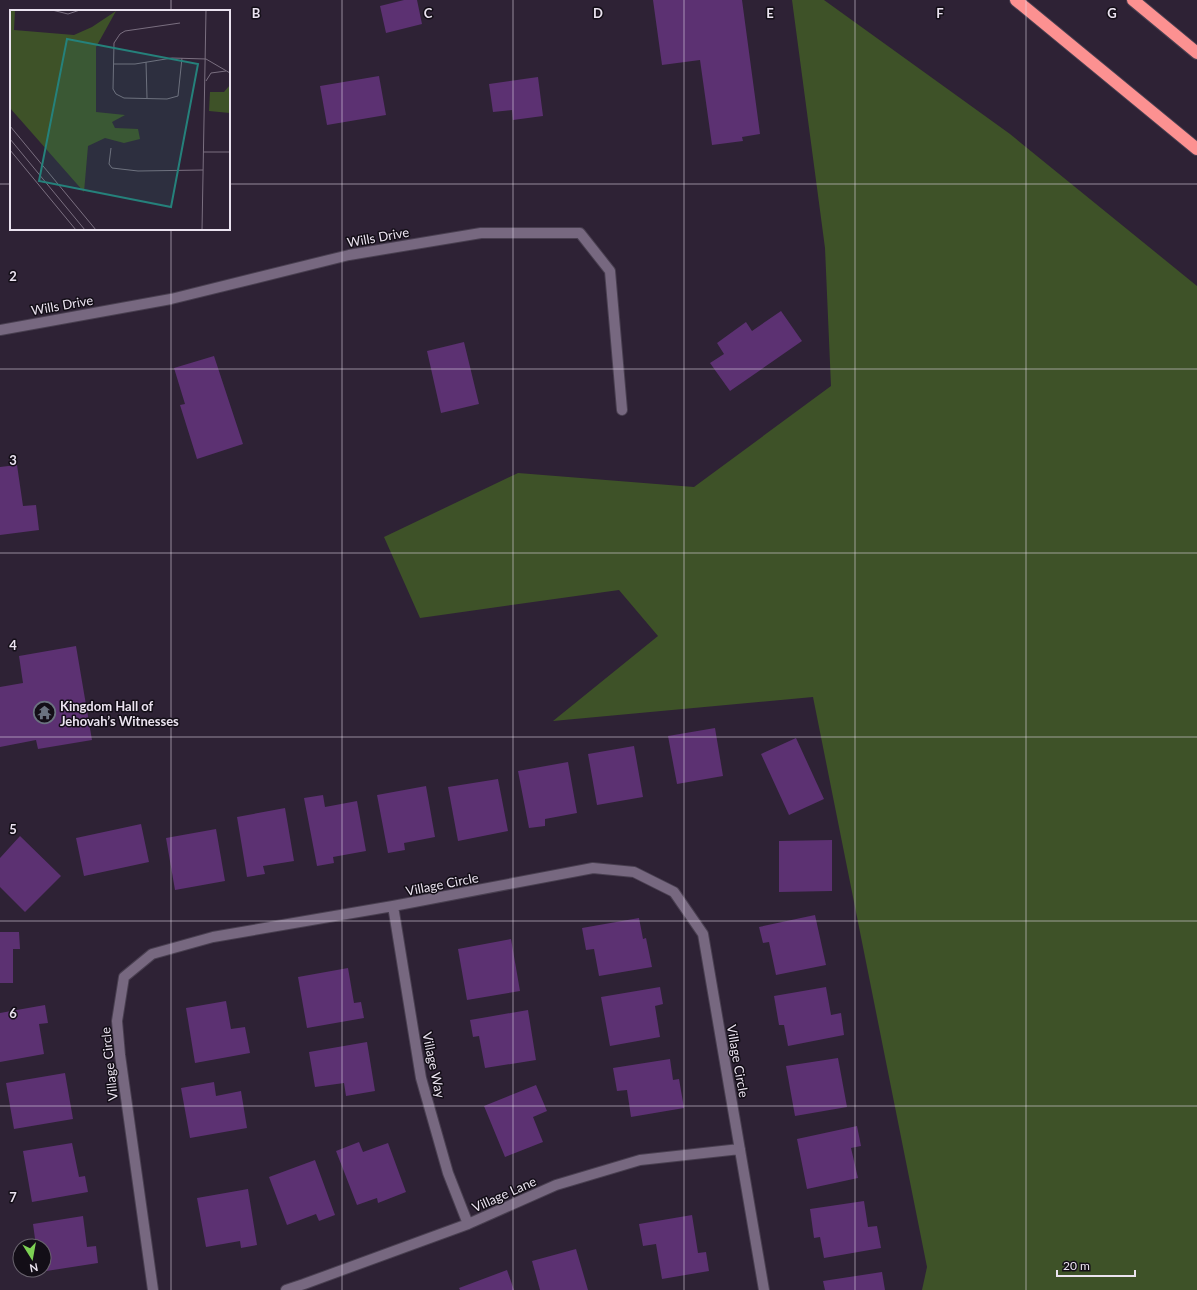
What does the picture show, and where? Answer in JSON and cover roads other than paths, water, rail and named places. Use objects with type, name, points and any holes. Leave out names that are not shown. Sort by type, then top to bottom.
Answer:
[{"type":"highway","points":[[1016,0],[1197,148]]},
{"type":"highway","points":[[1133,0],[1197,53]]},
{"type":"street","name":"Wills Drive","points":[[0,330],[171,299],[350,255],[481,232],[580,233],[610,271],[622,410]]},
{"type":"street","name":"Village Circle","points":[[153,1290],[120,1056],[117,1020],[124,977],[152,954],[213,937],[393,906],[593,868],[634,872],[674,892],[703,934],[764,1290]]},
{"type":"street","name":"Village Way","points":[[393,906],[421,1078],[448,1173],[468,1224]]},
{"type":"street","name":"Village Lane","points":[[286,1290],[468,1224],[556,1185],[640,1160],[740,1149]]},
{"type":"place","name":"Kingdom Hall of Jehovah’s Witnesses","points":[[44,713]]}]
